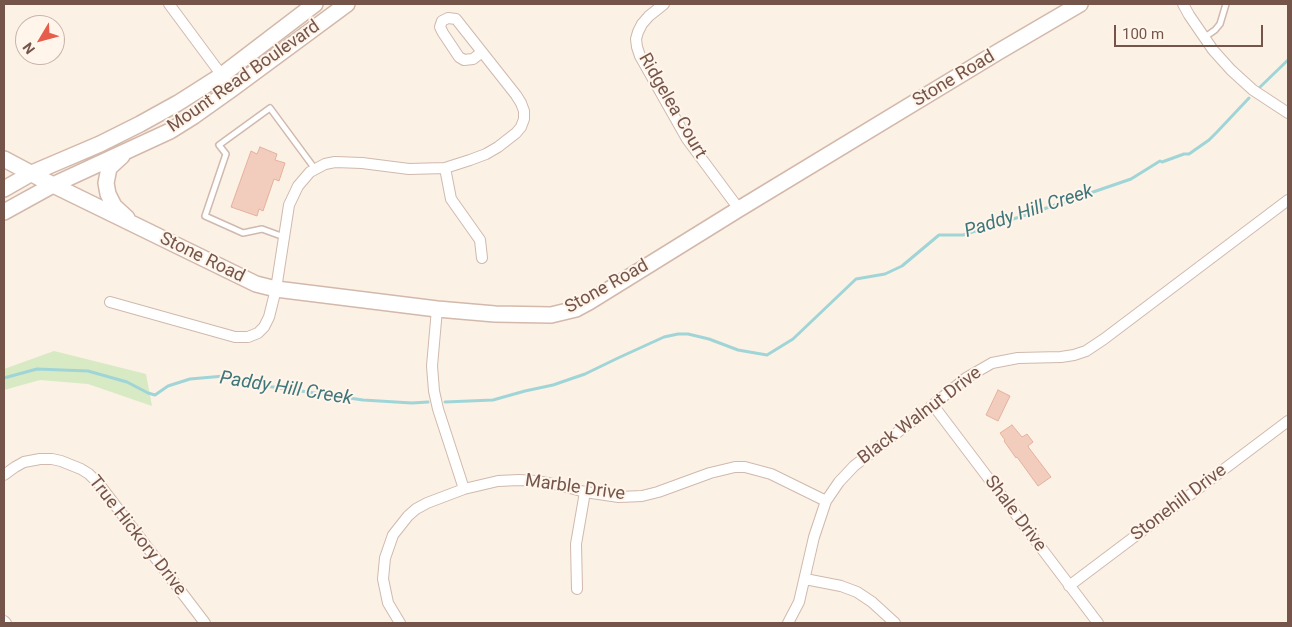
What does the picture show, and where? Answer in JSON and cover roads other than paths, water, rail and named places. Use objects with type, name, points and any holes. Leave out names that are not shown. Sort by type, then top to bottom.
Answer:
[{"type":"street","points":[[168,4],[232,89]]},
{"type":"street","name":"Mount Read Boulevard","points":[[4,189],[32,173],[100,144],[178,103],[222,75],[315,4]]},
{"type":"street","name":"Mount Read Boulevard","points":[[4,212],[53,185],[170,130],[194,116],[347,4]]},
{"type":"street","name":"Ridgelea Court","points":[[664,4],[649,16],[638,32],[636,39],[640,56],[687,139],[739,209]]},
{"type":"street","name":"Stone Road","points":[[4,159],[53,185],[256,284],[276,289],[437,309],[539,316],[551,315],[576,309],[1080,4]]},
{"type":"street","points":[[1183,4],[1213,50],[1231,70],[1253,90],[1288,113]]},
{"type":"street","points":[[110,302],[235,337],[248,338],[258,333],[264,327],[269,317],[276,289],[292,196],[304,178],[315,169],[325,164],[346,162],[421,170],[445,168],[486,154],[498,147],[521,127],[524,111],[521,103],[482,52]]},
{"type":"street","points":[[128,150],[109,168],[106,183],[108,194],[114,206],[133,224]]},
{"type":"street","points":[[445,168],[451,199],[480,240],[482,258]]},
{"type":"street","name":"Black Walnut Drive","points":[[788,623],[799,602],[814,537],[826,502],[839,482],[854,466],[966,378],[992,363],[1018,358],[1061,357],[1086,351],[1288,200]]},
{"type":"street","points":[[437,309],[432,366],[434,390],[438,409],[464,489]]},
{"type":"street","name":"Shale Drive","points":[[933,405],[1098,623]]},
{"type":"street","name":"Stonehill Drive","points":[[1070,586],[1288,421]]},
{"type":"street","name":"True Hickory Drive","points":[[4,475],[24,462],[40,459],[62,461],[90,474],[205,623]]},
{"type":"street","name":"Marble Drive","points":[[400,623],[388,603],[383,579],[385,558],[393,535],[416,509],[464,489],[498,481],[519,480],[559,485],[585,492],[619,497],[642,496],[716,471],[735,467],[771,474],[826,502]]},
{"type":"street","points":[[577,589],[576,544],[585,492]]},
{"type":"street","points":[[805,579],[841,586],[857,592],[872,602],[896,623]]},
{"type":"lane","points":[[1204,37],[1215,30],[1220,24],[1226,4]]},
{"type":"lane","points":[[284,237],[262,229],[244,233],[205,216],[226,154],[219,145],[270,108],[315,169]]},
{"type":"waterway","name":"Paddy Hill Creek","points":[[1258,89],[1288,60]]},
{"type":"waterway","name":"Paddy Hill Creek","points":[[445,402],[493,400],[553,385],[585,374],[664,337],[678,334],[688,334],[709,339],[738,350],[767,355],[793,339],[856,279],[885,274],[902,266],[939,235],[963,235],[1032,213],[1131,179],[1160,161],[1189,154],[1209,140],[1249,98]]},
{"type":"waterway","name":"Paddy Hill Creek","points":[[4,378],[37,369],[88,371],[127,382],[155,395],[168,386],[190,379],[224,376],[266,386],[363,400],[428,402]]}]
